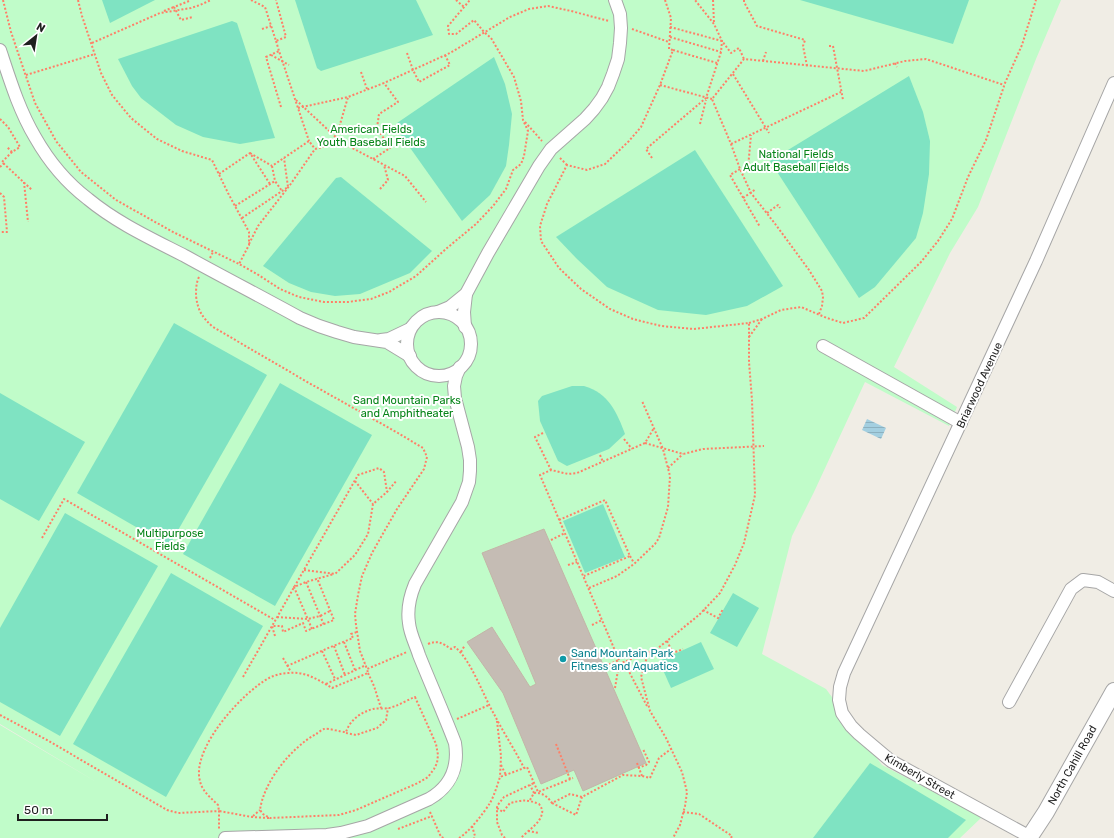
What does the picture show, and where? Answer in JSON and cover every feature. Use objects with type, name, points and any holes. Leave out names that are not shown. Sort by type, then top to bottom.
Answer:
[{"type":"street","points":[[460,368],[447,374],[436,376],[426,373],[417,367],[410,356],[408,349],[407,339],[410,329],[416,321],[425,315],[450,307],[466,294],[539,166],[551,149],[594,109],[602,98],[608,87],[618,59],[621,25],[620,14],[615,0]]},
{"type":"street","points":[[0,50],[10,81],[26,121],[36,138],[47,155],[74,186],[88,199],[118,220],[319,326],[354,336],[388,342],[410,356]]},
{"type":"street","name":"Briarwood Avenue","points":[[840,687],[844,673],[1036,261],[1114,83]]},
{"type":"street","points":[[465,327],[464,312],[466,294]]},
{"type":"street","points":[[222,835],[327,835],[368,826],[436,795],[449,781],[453,773],[457,754],[455,744],[409,624],[412,592],[415,584],[462,502],[469,482],[470,460],[468,447],[455,398],[454,386],[456,376],[470,353],[471,342],[463,322],[454,316],[438,312]]},
{"type":"street","points":[[381,340],[389,339],[410,329]]},
{"type":"street","points":[[823,346],[961,423]]},
{"type":"street","points":[[433,375],[443,383],[455,398]]},
{"type":"street","points":[[1009,702],[1071,589],[1083,580],[1098,582],[1114,592]]},
{"type":"street","name":"Kimberly Street","points":[[840,687],[839,700],[842,713],[859,734],[891,761],[1031,838]]},
{"type":"street","name":"North Cahill Road","points":[[1031,838],[1114,691]]},
{"type":"path","points":[[3,0],[11,32],[35,102],[56,141],[81,172],[116,200],[173,232],[239,264],[280,289],[299,297],[324,302],[348,302],[371,299],[389,292],[416,276],[446,248],[476,224],[493,206],[506,189],[514,170],[521,164],[524,156],[528,131],[523,120],[514,77],[491,38],[474,20],[456,34],[449,34],[448,26],[470,0]]},
{"type":"path","points":[[78,0],[101,73],[112,95],[131,118],[157,139],[182,151],[212,160],[249,232],[249,245]]},
{"type":"path","points":[[160,13],[196,7],[211,0]]},
{"type":"path","points":[[251,0],[265,8],[309,141],[315,149]]},
{"type":"path","points":[[276,0],[286,37],[276,41]]},
{"type":"path","points":[[456,0],[464,7]]},
{"type":"path","points":[[665,0],[671,18],[669,49],[717,63]]},
{"type":"path","points":[[695,0],[714,24],[722,41],[732,53],[739,48],[744,59]]},
{"type":"path","points":[[713,0],[714,24]]},
{"type":"path","points":[[744,0],[757,26],[804,40],[803,46],[807,66]]},
{"type":"path","points":[[673,50],[660,85],[641,127],[629,141],[605,164],[587,170],[567,165],[547,204],[540,226],[541,241],[559,268],[582,289],[610,309],[633,319],[661,326],[694,329],[750,323],[780,310],[801,307],[843,323],[864,318],[921,262],[938,241],[952,219],[968,177],[986,140],[1004,85],[1022,45],[1036,0]]},
{"type":"path","points":[[92,43],[189,1]]},
{"type":"path","points":[[298,108],[348,97],[368,90],[445,55],[510,17],[529,9],[548,6],[571,11],[621,25],[669,42]]},
{"type":"path","points":[[174,7],[181,20],[193,17]]},
{"type":"path","points":[[262,29],[271,26]]},
{"type":"path","points":[[670,27],[722,41]]},
{"type":"path","points":[[670,37],[721,52]]},
{"type":"path","points":[[700,124],[706,98],[721,52],[722,41]]},
{"type":"path","points":[[829,46],[833,46],[843,100]]},
{"type":"path","points":[[279,52],[266,57],[281,107]]},
{"type":"path","points":[[763,61],[766,52]]},
{"type":"path","points":[[407,53],[419,82],[450,65],[445,55]]},
{"type":"path","points":[[10,81],[95,54]]},
{"type":"path","points":[[271,55],[289,65]]},
{"type":"path","points":[[744,59],[864,71],[895,63],[926,59],[1004,85]]},
{"type":"path","points":[[712,99],[744,59]]},
{"type":"path","points":[[895,63],[897,67]]},
{"type":"path","points":[[361,72],[368,90]]},
{"type":"path","points":[[732,74],[769,133]]},
{"type":"path","points":[[373,159],[390,148],[377,128],[378,114],[398,102],[384,83]]},
{"type":"path","points":[[660,85],[712,99]]},
{"type":"path","points":[[731,144],[842,92]]},
{"type":"path","points":[[336,138],[348,97]]},
{"type":"path","points":[[652,158],[646,149],[706,98]]},
{"type":"path","points":[[712,99],[751,193],[809,270],[822,291],[823,302],[819,314]]},
{"type":"path","points":[[295,100],[341,142],[405,176],[426,202]]},
{"type":"path","points":[[0,119],[8,127],[20,147],[12,152],[2,162],[4,163],[0,167]]},
{"type":"path","points":[[751,135],[748,152],[748,168],[730,175],[760,227]]},
{"type":"path","points":[[272,166],[309,141]]},
{"type":"path","points":[[239,264],[258,226],[315,149],[341,142]]},
{"type":"path","points":[[7,148],[12,152]]},
{"type":"path","points":[[219,174],[250,153]]},
{"type":"path","points":[[250,153],[272,166],[276,181],[282,191]]},
{"type":"path","points":[[250,153],[270,184]]},
{"type":"path","points":[[284,158],[288,187]]},
{"type":"path","points":[[4,163],[32,190]]},
{"type":"path","points":[[380,190],[388,180],[384,165]]},
{"type":"path","points":[[235,206],[276,181]]},
{"type":"path","points":[[24,182],[28,222]]},
{"type":"path","points":[[242,218],[288,187]]},
{"type":"path","points":[[743,198],[756,189]]},
{"type":"path","points":[[0,193],[4,197],[7,232],[0,232]]},
{"type":"path","points":[[767,213],[778,205],[780,208]]},
{"type":"path","points":[[213,252],[196,285],[198,307],[205,319],[213,327],[423,448],[427,457],[424,469],[397,509],[372,553],[362,576],[358,595],[355,614],[360,651],[381,708]]},
{"type":"path","points":[[749,338],[762,319]]},
{"type":"path","points":[[650,711],[641,677],[647,656],[699,615],[720,593],[736,565],[744,543],[755,495],[749,362],[750,323]]},
{"type":"path","points":[[589,588],[617,576],[634,564],[655,544],[659,538],[668,508],[670,476],[663,449],[642,401]]},
{"type":"path","points":[[615,688],[619,660],[540,475],[551,470],[568,474],[577,473],[645,443],[654,428]]},
{"type":"path","points":[[543,433],[535,437],[551,470]]},
{"type":"path","points":[[624,439],[632,449]]},
{"type":"path","points":[[645,443],[683,454],[703,449],[764,446]]},
{"type":"path","points":[[668,468],[683,454]]},
{"type":"path","points":[[600,455],[603,462]]},
{"type":"path","points":[[243,677],[358,475],[379,468],[384,472],[387,492]]},
{"type":"path","points":[[355,480],[373,504]]},
{"type":"path","points":[[294,587],[316,578],[335,574],[355,555],[368,534],[373,504],[387,492],[397,480]]},
{"type":"path","points":[[42,538],[64,499],[276,620]]},
{"type":"path","points":[[559,520],[606,500],[634,564]]},
{"type":"path","points":[[551,540],[565,533]]},
{"type":"path","points":[[584,576],[630,556]]},
{"type":"path","points":[[568,565],[577,562]]},
{"type":"path","points":[[304,570],[335,574]]},
{"type":"path","points":[[272,626],[282,626],[283,632],[304,623],[306,631],[334,620],[316,578]]},
{"type":"path","points":[[306,582],[324,625]]},
{"type":"path","points":[[294,587],[312,629]]},
{"type":"path","points":[[703,610],[718,618],[723,609]]},
{"type":"path","points":[[277,617],[308,619],[320,616],[330,611]]},
{"type":"path","points":[[592,625],[602,620]]},
{"type":"path","points":[[272,626],[274,636]]},
{"type":"path","points":[[287,666],[353,638],[351,634],[357,632]]},
{"type":"path","points":[[367,669],[434,641],[451,649],[455,647],[461,652],[470,667],[524,768],[527,767],[538,792],[549,799],[552,803],[576,815],[582,797],[622,775],[650,778],[659,758],[671,749]]},
{"type":"path","points":[[667,641],[673,653],[683,649]]},
{"type":"path","points":[[344,642],[355,670]]},
{"type":"path","points":[[461,652],[465,645]]},
{"type":"path","points":[[333,646],[345,675]]},
{"type":"path","points":[[619,664],[658,648]]},
{"type":"path","points":[[322,651],[335,679]]},
{"type":"path","points":[[284,658],[291,672]]},
{"type":"path","points":[[605,666],[619,660]]},
{"type":"path","points":[[624,662],[666,738],[682,772],[686,792],[684,812],[680,825],[673,838]]},
{"type":"path","points":[[326,684],[366,665]]},
{"type":"path","points":[[222,835],[218,805],[205,793],[199,774],[205,749],[217,729],[244,696],[268,679],[276,675],[291,672],[307,675],[332,688],[368,673]]},
{"type":"path","points":[[0,715],[47,740],[167,810],[178,813],[219,811],[252,817],[270,818],[338,815],[356,810],[418,783],[428,777],[437,763],[437,749],[415,697],[388,708],[372,710],[357,717],[347,727],[346,732]]},
{"type":"path","points":[[430,730],[489,705]]},
{"type":"path","points":[[252,817],[260,810],[273,777],[282,763],[295,749],[310,737],[324,729],[356,735],[377,728],[386,720],[388,708]]},
{"type":"path","points":[[459,838],[463,836],[472,826],[490,803],[500,777],[500,737],[495,716]]},
{"type":"path","points":[[556,744],[570,779]]},
{"type":"path","points":[[638,768],[649,762],[643,750]]},
{"type":"path","points":[[637,763],[642,776]]},
{"type":"path","points":[[501,764],[506,775]]},
{"type":"path","points":[[500,777],[524,768]]},
{"type":"path","points":[[530,800],[534,793],[573,778]]},
{"type":"path","points":[[505,838],[502,835],[497,822],[497,806],[504,797],[534,783]]},
{"type":"path","points":[[530,785],[534,793]]},
{"type":"path","points":[[552,803],[570,794],[582,797]]},
{"type":"path","points":[[497,808],[503,812],[510,803],[521,800],[530,800],[539,804],[543,812],[542,816],[535,826],[521,838]]},
{"type":"path","points":[[260,810],[263,814],[270,818]]},
{"type":"path","points":[[684,812],[699,814],[732,836],[731,838]]},
{"type":"path","points":[[398,829],[432,816]]},
{"type":"path","points":[[472,826],[475,836],[474,838]]},
{"type":"path","points":[[528,831],[539,832]]},
{"type":"green space","name":"Sand Mountain Parks and Amphitheater","points":[[0,0],[1061,0],[1036,59],[978,207],[950,253],[894,367],[957,407],[949,426],[865,382],[792,536],[762,654],[826,689],[882,765],[982,817],[960,838],[0,838],[0,725],[98,783],[0,724]]},
{"type":"green space","points":[[102,0],[155,0],[110,23]]},
{"type":"green space","points":[[295,0],[416,0],[433,35],[321,71],[317,68]]},
{"type":"green space","points":[[800,0],[969,0],[953,44]]},
{"type":"green space","points":[[232,21],[237,23],[275,138],[240,144],[203,137],[176,125],[141,98],[132,86],[118,59]]},
{"type":"green space","points":[[494,57],[505,84],[512,114],[506,166],[490,195],[462,221],[396,128],[397,123]]},
{"type":"green space","name":"National Fields Adult Baseball Fields","points":[[909,76],[923,112],[930,141],[929,174],[923,213],[916,238],[875,287],[859,298],[770,161]]},
{"type":"green space","points":[[695,150],[783,286],[747,306],[706,315],[658,310],[607,287],[556,237]]},
{"type":"green space","points":[[341,177],[432,251],[410,273],[360,294],[335,296],[311,292],[289,283],[263,266],[336,178]]},
{"type":"green space","name":"Multipurpose Fields","points":[[174,323],[267,375],[169,546],[77,493]]},
{"type":"green space","points":[[280,383],[372,435],[275,606],[183,554]]},
{"type":"green space","points":[[572,386],[584,386],[593,389],[606,399],[615,411],[625,434],[609,449],[567,466],[558,461],[540,421],[538,401],[542,396]]},
{"type":"green space","points":[[0,393],[85,442],[39,521],[0,499]]},
{"type":"green space","points":[[603,504],[625,557],[585,573],[563,521]]},
{"type":"green space","points":[[65,513],[158,566],[60,736],[0,702],[0,628]]},
{"type":"green space","points":[[171,573],[263,626],[166,797],[73,744]]},
{"type":"green space","points":[[733,593],[759,608],[737,647],[710,633]]},
{"type":"green space","points":[[701,642],[714,669],[671,688],[659,661]]},
{"type":"green space","points":[[870,763],[966,820],[948,838],[813,838]]},
{"type":"water","points":[[867,419],[886,428],[881,439],[862,430]]},
{"type":"building","name":"Sand Mountain Park Fitness and Aquatics","points":[[544,529],[646,763],[583,791],[574,770],[541,784],[503,693],[467,642],[492,627],[530,687],[536,684],[482,553]]},
{"type":"place","name":"Sand Mountain Park Fitness and Aquatics","points":[[563,659]]},
{"type":"park label","name":"American Fields Youth Baseball Fields","points":[[371,135]]}]
